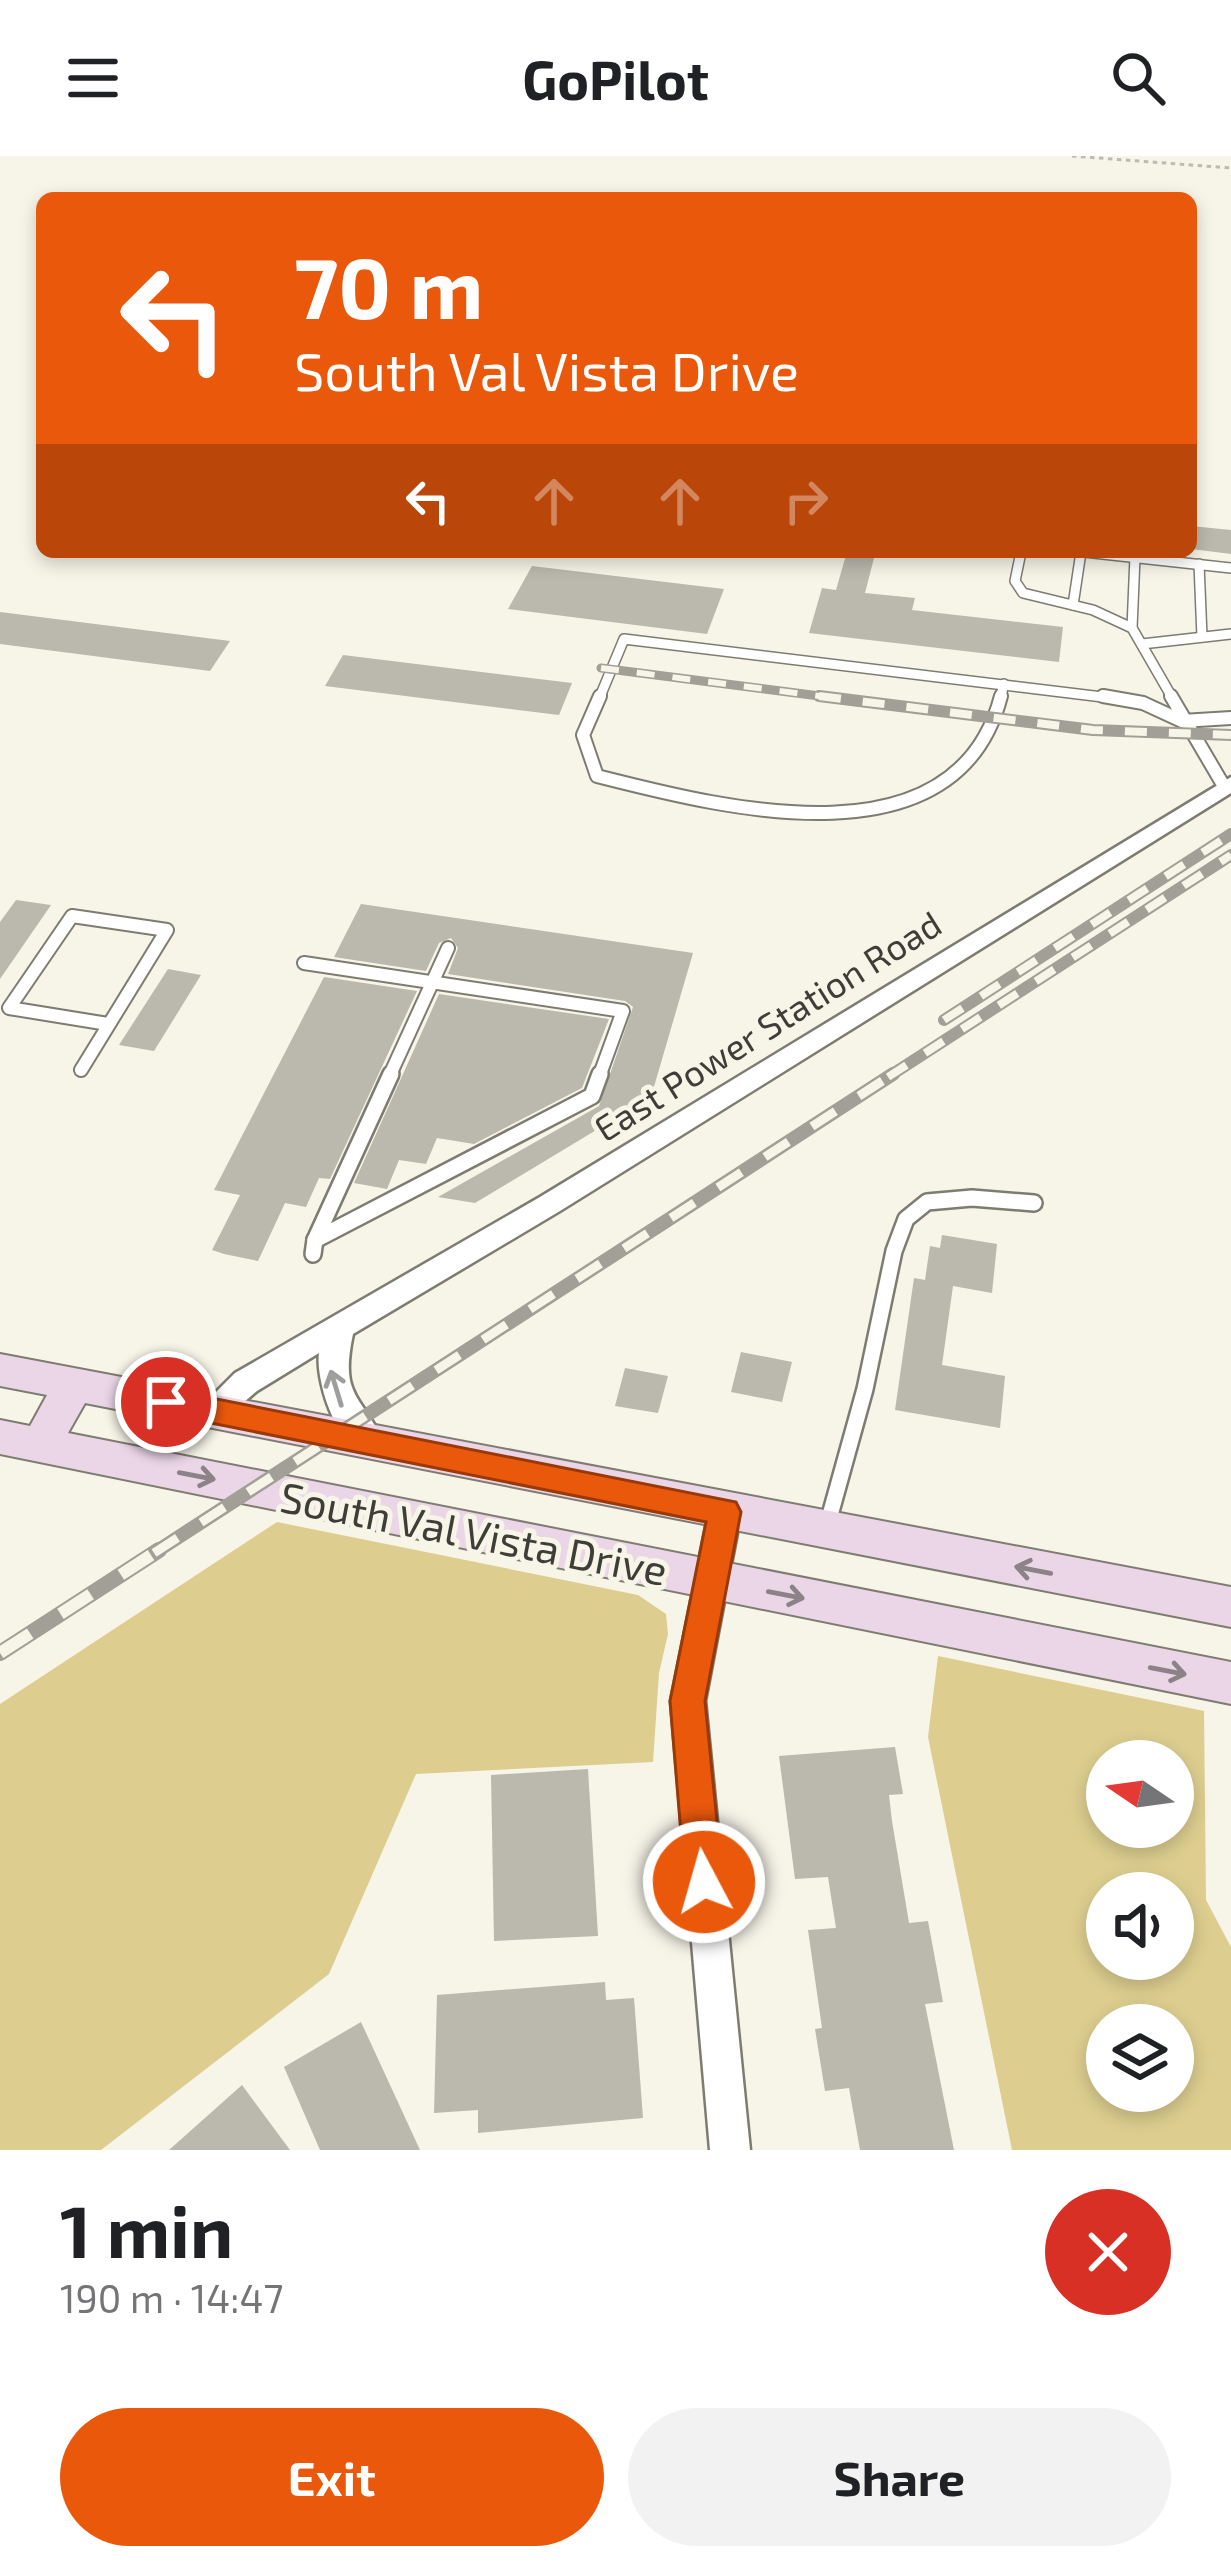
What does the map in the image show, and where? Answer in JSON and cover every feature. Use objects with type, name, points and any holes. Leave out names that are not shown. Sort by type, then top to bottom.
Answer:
[{"type":"main road","name":"South Val Vista Drive","points":[[0,1370],[1231,1607]]},
{"type":"main road","points":[[21,1441],[75,1383]]},
{"type":"main road","name":"South Val Vista Drive","points":[[21,1441],[1231,1683]]},
{"type":"street","name":"East Power Station Road","points":[[212,1411],[245,1382],[550,1204],[1228,786]]},
{"type":"street","points":[[340,1326],[330,1367],[333,1393],[368,1442]]},
{"type":"street","points":[[724,1512],[688,1701],[730,2150]]},
{"type":"lane","points":[[1020,558],[1015,581],[1023,592],[1132,628]]},
{"type":"lane","points":[[1073,605],[1082,558]]},
{"type":"lane","points":[[1136,558],[1132,628],[1182,721],[1228,786]]},
{"type":"lane","points":[[1145,558],[1231,568]]},
{"type":"lane","points":[[1199,564],[1202,637]]},
{"type":"lane","points":[[1142,644],[1231,634]]},
{"type":"lane","points":[[1004,685],[998,717],[976,755],[938,786],[888,805],[811,816],[597,776],[583,735],[624,639],[1004,685],[1143,703],[1182,721],[1231,718]]},
{"type":"lane","points":[[81,1070],[167,930],[72,916],[9,1008],[109,1024]]},
{"type":"lane","points":[[304,963],[434,982],[622,1011],[592,1096],[314,1247],[434,982],[448,948]]},
{"type":"lane","points":[[825,1531],[866,1389],[894,1251],[906,1219],[927,1202],[972,1198],[1034,1203]]},
{"type":"path","points":[[1072,156],[1231,168]]},
{"type":"shaded area","points":[[277,1522],[638,1595],[666,1614],[668,1634],[659,1673],[653,1762],[416,1774],[329,1974],[101,2150],[0,2150],[0,1704]]},
{"type":"shaded area","points":[[938,1656],[1204,1711],[1206,1900],[1231,1947],[1231,2150],[1012,2150],[928,1737]]},
{"type":"building","points":[[1197,527],[1231,530],[1231,554],[1197,550]]},
{"type":"building","points":[[845,558],[874,558],[865,593],[915,598],[912,610],[1063,627],[1059,662],[809,633],[822,588],[836,590]]},
{"type":"building","points":[[532,566],[724,589],[707,634],[508,609]]},
{"type":"building","points":[[0,612],[230,641],[210,671],[0,644]]},
{"type":"building","points":[[343,655],[572,683],[559,715],[325,686]]},
{"type":"building","points":[[16,900],[51,905],[0,979],[0,922]]},
{"type":"building","points":[[361,904],[693,953],[651,1097],[475,1203],[438,1197],[599,1106],[633,1007],[625,1001],[448,974],[458,948],[451,938],[439,943],[426,971],[334,957]]},
{"type":"building","points":[[168,969],[201,975],[154,1051],[119,1045]]},
{"type":"building","points":[[324,977],[417,991],[330,1179],[319,1178],[306,1207],[285,1203],[258,1261],[212,1250],[240,1195],[214,1190]]},
{"type":"building","points":[[439,994],[609,1019],[582,1088],[474,1144],[437,1138],[426,1164],[399,1160],[387,1189],[354,1183]]},
{"type":"building","points":[[942,1235],[997,1244],[992,1293],[953,1286],[942,1365],[1005,1376],[1000,1428],[895,1410],[914,1278],[925,1280],[930,1246],[940,1248]]},
{"type":"building","points":[[741,1352],[792,1362],[782,1402],[731,1392]]},
{"type":"building","points":[[625,1368],[668,1376],[658,1413],[615,1406]]},
{"type":"building","points":[[895,1747],[903,1794],[889,1795],[892,1821],[909,1923],[928,1921],[943,2002],[925,2004],[954,2150],[860,2150],[849,2088],[825,2091],[815,2029],[822,2028],[808,1930],[836,1928],[828,1877],[795,1879],[779,1756]]},
{"type":"building","points":[[588,1769],[598,1936],[494,1941],[491,1775]]},
{"type":"building","points":[[605,1982],[606,2000],[634,1998],[643,2118],[478,2133],[478,2110],[434,2113],[437,1995]]},
{"type":"building","points":[[361,2022],[420,2150],[320,2150],[284,2067]]},
{"type":"building","points":[[242,2085],[290,2150],[169,2150]]},
{"type":"railway","points":[[601,668],[838,698]]},
{"type":"railway","points":[[819,696],[838,698]]},
{"type":"railway","points":[[838,698],[1093,730],[1231,735]]},
{"type":"railway","points":[[838,698],[843,699]]},
{"type":"railway","points":[[944,1020],[1231,834]]},
{"type":"railway","points":[[888,1077],[1231,855]]},
{"type":"railway","points":[[154,1553],[893,1074]]},
{"type":"railway","points":[[0,1653],[159,1550]]},
{"type":"route","points":[[166,1402],[724,1512],[688,1701],[704,1882]]}]
